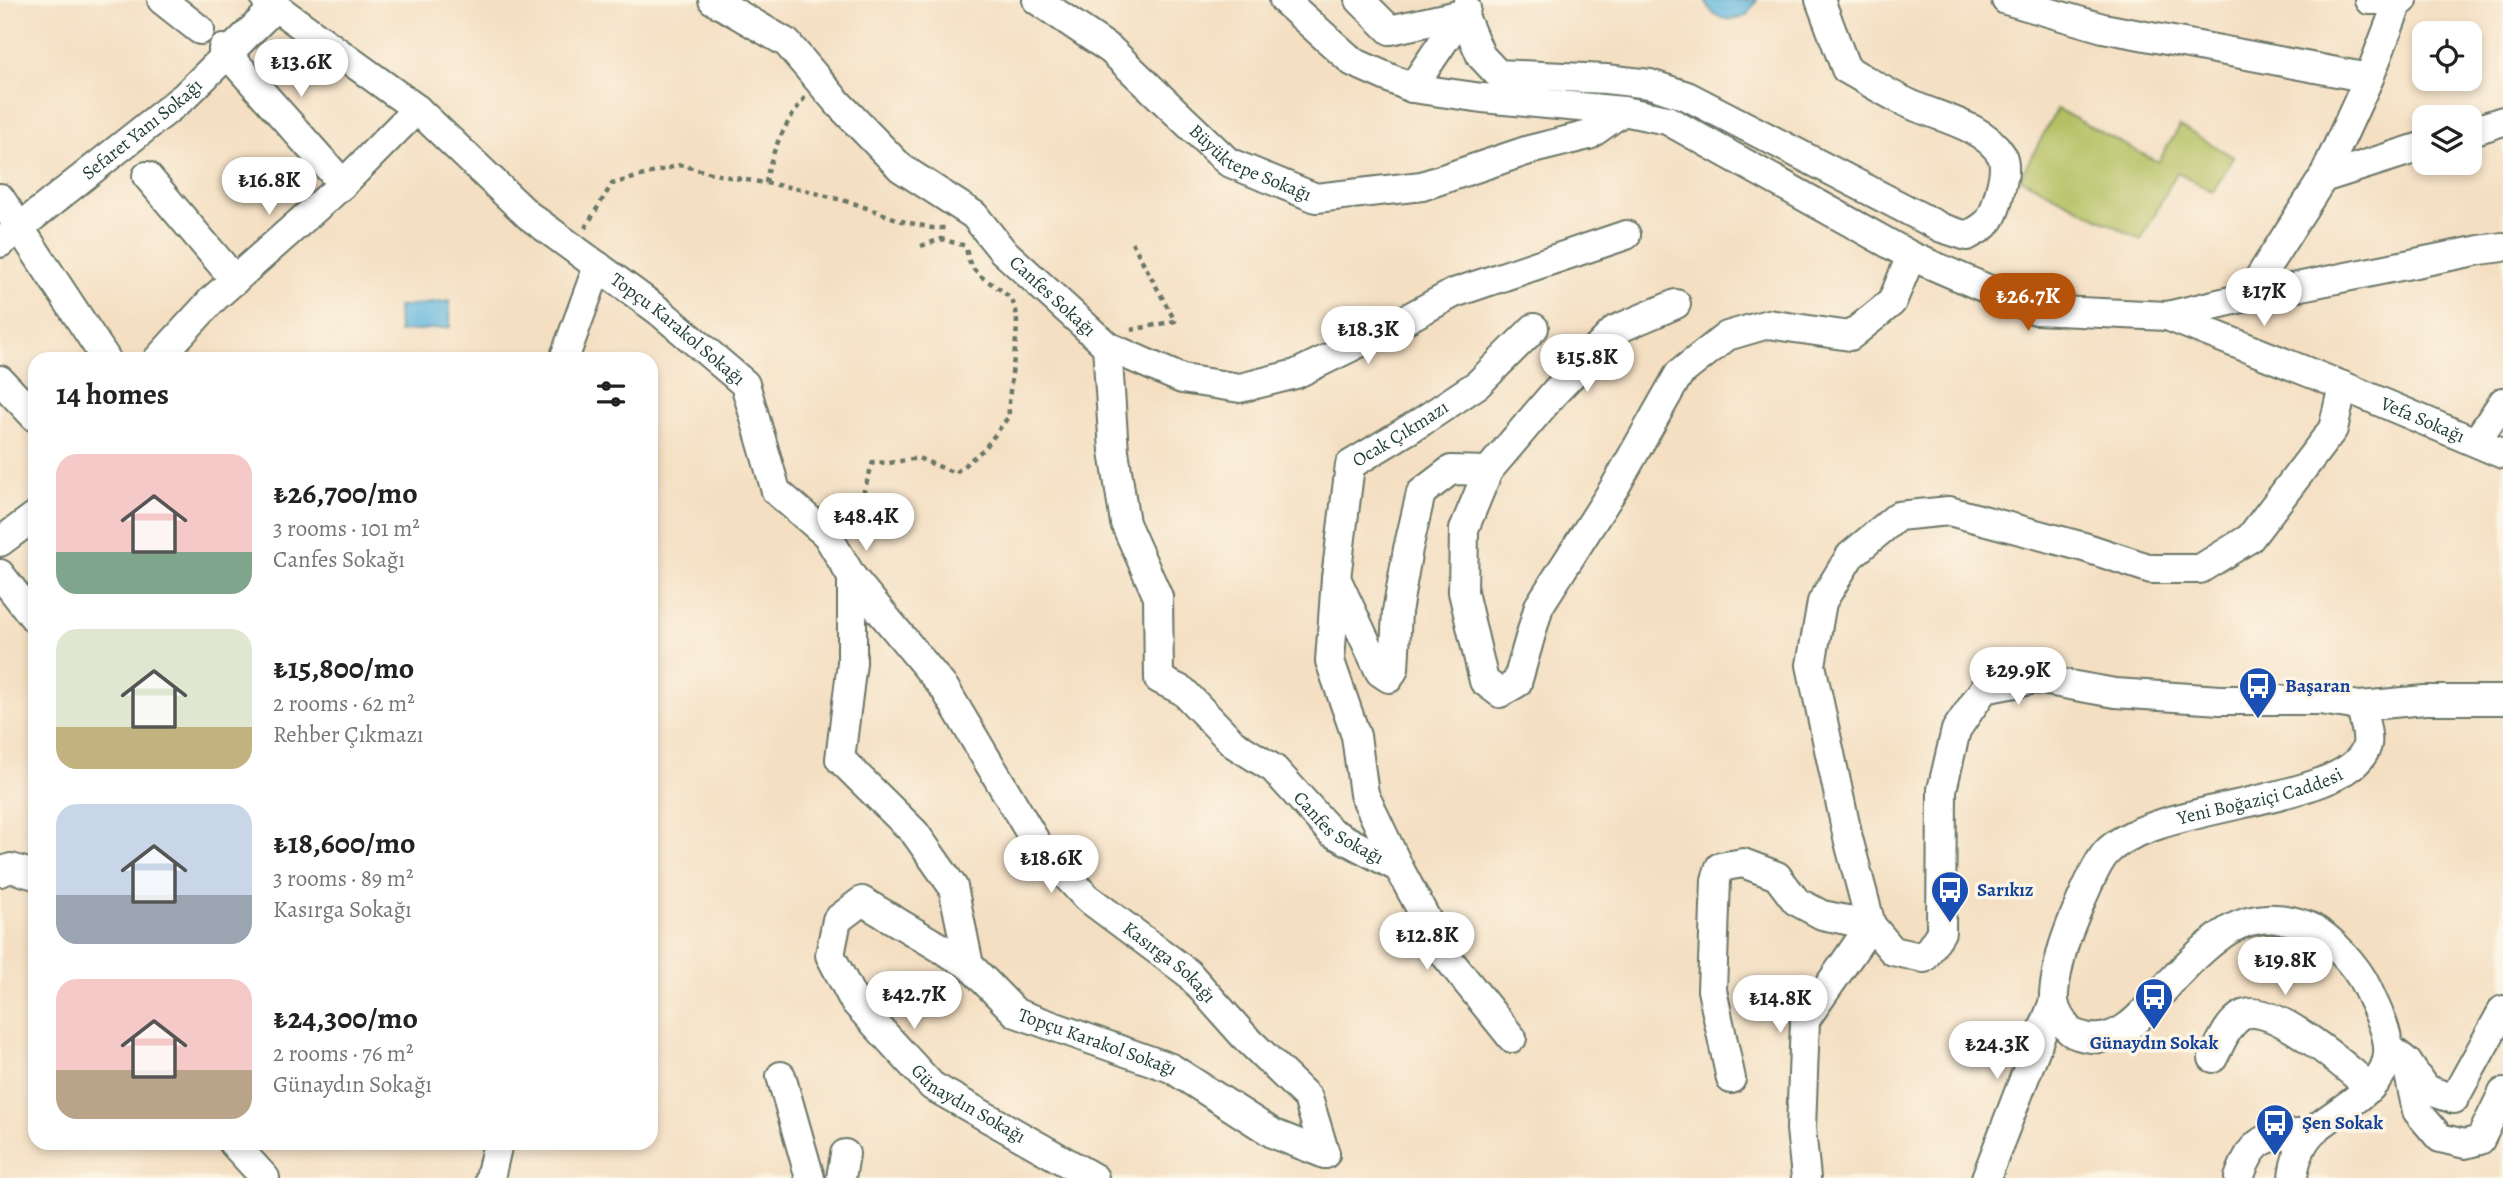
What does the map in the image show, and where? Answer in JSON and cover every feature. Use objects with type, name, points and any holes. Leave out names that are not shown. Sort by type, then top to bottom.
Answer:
[{"type":"street","points":[[162,0],[200,30]]},
{"type":"street","name":"Büyüktepe Sokağı","points":[[1037,0],[1111,50],[1228,162],[1316,198],[1422,186],[1529,150],[1589,135],[1623,111]]},
{"type":"street","points":[[1284,0],[1353,62],[1412,88],[1482,98],[1623,111],[1667,120],[1911,256],[2036,310],[2167,316],[2247,297],[2503,247]]},
{"type":"street","points":[[1360,0],[1390,30],[1467,7]]},
{"type":"street","points":[[1467,7],[1481,56],[1498,74],[1606,79],[1650,84],[1687,96],[1942,228],[1967,236],[1987,225],[1996,207],[2004,175],[2002,156],[1987,139],[1955,122],[1911,105],[1846,68],[1819,0]]},
{"type":"street","points":[[2007,0],[2103,29],[2369,78]]},
{"type":"street","points":[[2247,297],[2323,178],[2401,0],[2369,0]]},
{"type":"street","name":"Sefaret Yanı Sokağı","points":[[10,235],[185,96],[270,4]]},
{"type":"street","name":"Topçu Karakol Sokağı","points":[[270,4],[417,109],[528,215],[659,311],[746,384],[776,491],[827,535],[852,577]]},
{"type":"street","name":"Canfes Sokağı","points":[[731,4],[787,43],[901,168],[974,215],[1002,250],[1101,341],[1125,523],[1158,597],[1159,679],[1183,691],[1234,744],[1274,769],[1331,832],[1399,868]]},
{"type":"street","points":[[1412,88],[1467,7]]},
{"type":"street","points":[[225,51],[343,184]]},
{"type":"street","points":[[164,352],[212,300],[343,184],[417,109]]},
{"type":"street","points":[[2482,128],[2503,121]]},
{"type":"street","points":[[2323,178],[2412,150]]},
{"type":"street","points":[[147,176],[235,280]]},
{"type":"street","points":[[0,198],[10,235],[101,352]]},
{"type":"street","points":[[1101,341],[1182,379],[1240,388],[1296,374],[1454,293],[1626,235]]},
{"type":"street","points":[[1676,304],[1615,330],[1555,392],[1488,471],[1464,529],[1463,592],[1484,681],[1500,693],[1517,683],[1539,606],[1616,485],[1679,374],[1727,337],[1768,324],[1850,336],[1892,302],[1911,256]]},
{"type":"street","points":[[567,352],[598,266]]},
{"type":"street","name":"Vefa Sokağı","points":[[2167,316],[2343,386],[2503,454]]},
{"type":"street","name":"Ocak Çıkmazı","points":[[1336,578],[1350,466],[1478,384],[1534,328]]},
{"type":"street","points":[[0,380],[28,410]]},
{"type":"street","points":[[2343,386],[2333,429],[2250,538],[2200,569],[2151,569],[2084,547],[1949,511],[1898,516],[1850,556],[1822,602],[1811,665],[1848,838],[1871,925],[1893,951],[1924,958],[1941,932],[1942,790],[1956,730],[1984,689],[2036,679],[2115,693],[2221,700],[2319,700],[2360,706],[2426,700],[2503,700]]},
{"type":"street","points":[[2476,442],[2503,402]]},
{"type":"street","points":[[1336,578],[1380,673],[1389,678],[1394,669],[1398,612],[1408,549],[1421,493],[1451,470],[1488,471]]},
{"type":"street","points":[[0,542],[28,521]]},
{"type":"street","points":[[0,574],[28,610]]},
{"type":"street","points":[[852,577],[852,663],[840,759],[915,833],[953,887],[969,965]]},
{"type":"street","name":"Kasırga Sokağı","points":[[852,577],[945,689],[1037,844],[1086,897],[1188,973],[1244,1036],[1308,1098],[1325,1154]]},
{"type":"street","name":"Canfes Sokağı","points":[[1336,578],[1330,661],[1356,736],[1364,794],[1399,868]]},
{"type":"street","name":"Yeni Boğaziçi Caddesi","points":[[2054,1001],[2063,949],[2083,897],[2106,853],[2133,834],[2177,818],[2293,792],[2329,779],[2354,764],[2367,745],[2360,706]]},
{"type":"street","points":[[1731,1079],[1712,990],[1716,880],[1720,867],[1743,863],[1777,876],[1796,901],[1822,915],[1871,925]]},
{"type":"street","points":[[0,872],[11,868],[28,873]]},
{"type":"street","points":[[1399,868],[1446,956],[1513,1038]]},
{"type":"street","name":"Günaydın Sokağı","points":[[969,965],[862,901],[837,920],[830,956],[854,1001],[932,1086],[1094,1178]]},
{"type":"street","points":[[2054,1001],[2062,1021],[2072,1034],[2092,1039],[2109,1037],[2127,1027],[2149,1007],[2178,973],[2228,930],[2252,919],[2275,918],[2307,925],[2332,942],[2364,981],[2398,1055],[2417,1111],[2440,1139],[2465,1144],[2480,1140],[2503,1093]]},
{"type":"street","points":[[1806,1178],[1801,1129],[1805,1020],[1871,925]]},
{"type":"street","name":"Topçu Karakol Sokağı","points":[[969,965],[1016,1013],[1171,1068],[1274,1134],[1325,1154]]},
{"type":"street","points":[[1986,1178],[2054,1001]]},
{"type":"street","points":[[2398,1055],[2425,1089],[2454,1099],[2503,1010]]},
{"type":"street","points":[[2213,1058],[2229,1026],[2244,1014],[2252,1012],[2273,1018],[2327,1050],[2370,1088]]},
{"type":"street","points":[[2293,1178],[2294,1163],[2311,1133],[2370,1088],[2398,1055]]},
{"type":"street","points":[[780,1076],[810,1178]]},
{"type":"street","points":[[2239,1178],[2248,1153],[2269,1137],[2311,1133]]},
{"type":"street","points":[[239,1150],[265,1178]]},
{"type":"street","points":[[490,1178],[496,1150]]},
{"type":"path","points":[[766,183],[768,168],[785,123],[819,80]]},
{"type":"path","points":[[573,247],[612,184],[680,165],[723,176],[805,190],[932,228],[962,227],[974,215]]},
{"type":"path","points":[[922,246],[941,239],[966,246]]},
{"type":"path","points":[[1101,341],[1175,321],[1132,242]]},
{"type":"path","points":[[822,499],[859,510],[873,462],[889,463],[918,458],[955,473],[985,448],[1009,416],[1007,397],[1016,309],[1008,296],[1000,290]]},
{"type":"green space","points":[[2057,109],[2158,162],[2180,126],[2234,157],[2213,192],[2177,172],[2141,240],[2020,178]]},
{"type":"water","points":[[1705,0],[1757,0],[1747,15],[1728,19],[1712,12]]},
{"type":"water","points":[[450,301],[450,327],[399,332],[398,307]]},
{"type":"place","name":"Başaran","points":[[2258,720]]},
{"type":"place","name":"Sarıkız","points":[[1950,924]]},
{"type":"place","name":"Günaydın Sokak","points":[[2154,1031]]},
{"type":"place","name":"Şen Sokak","points":[[2275,1157]]}]
